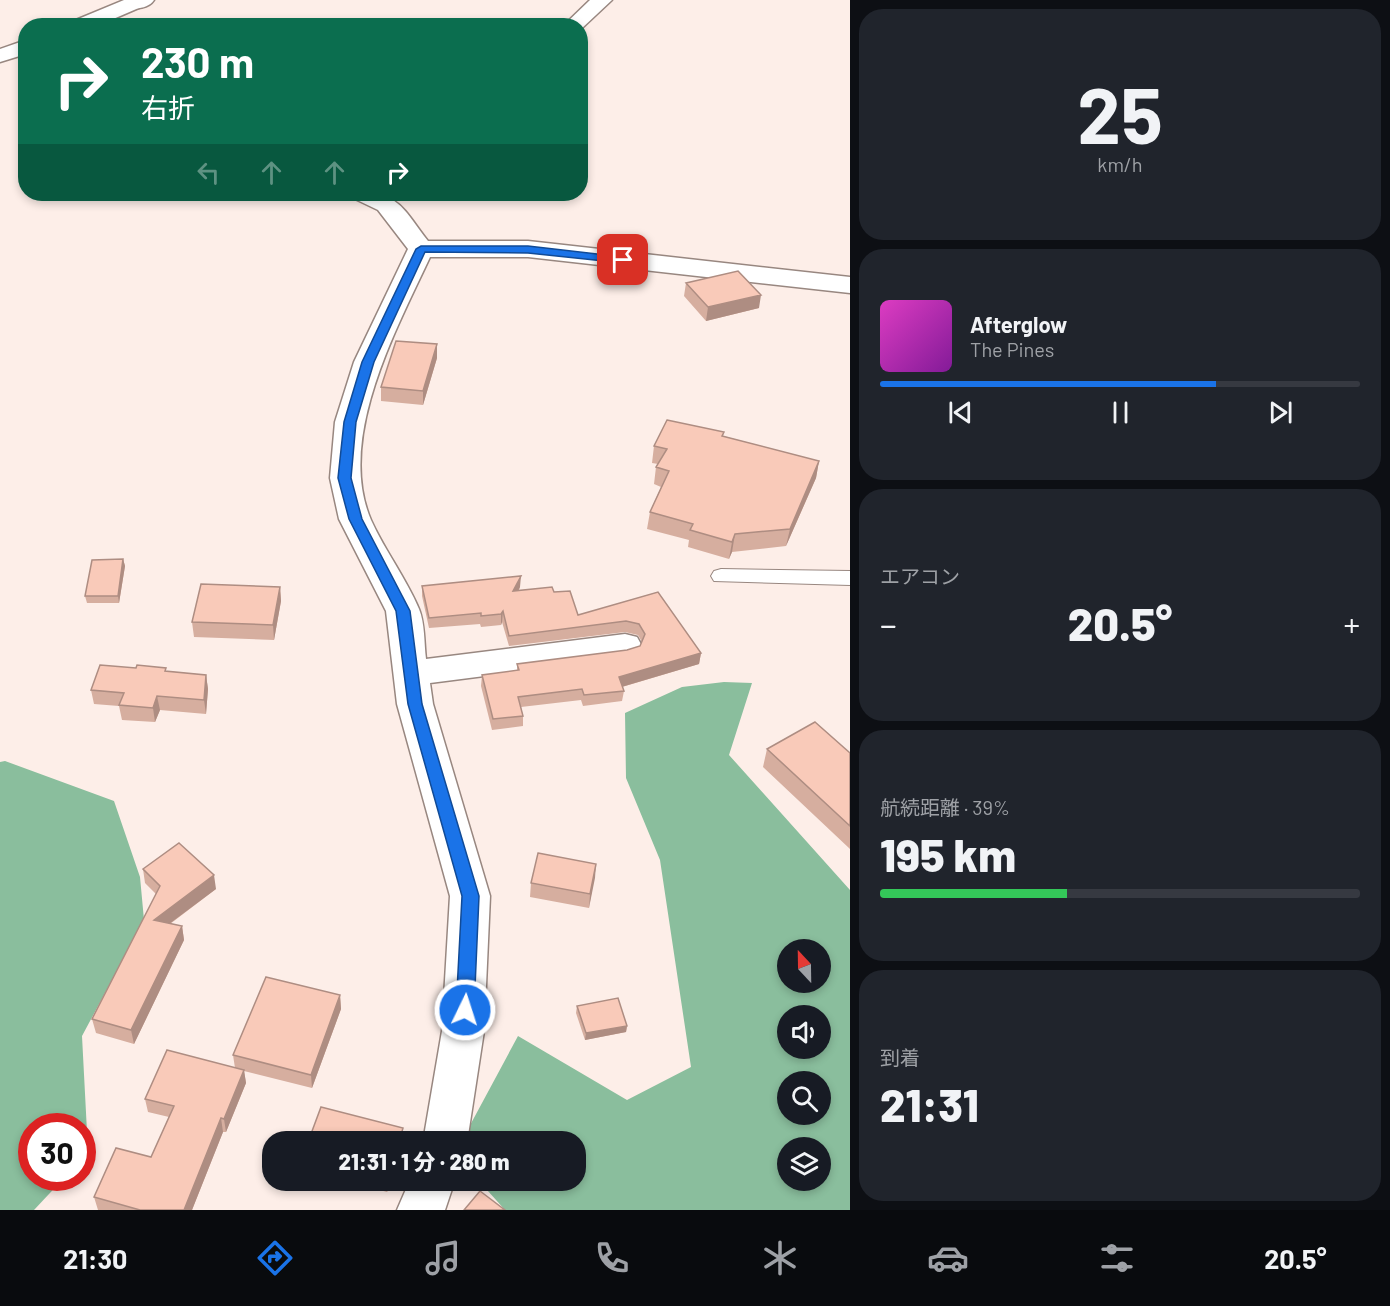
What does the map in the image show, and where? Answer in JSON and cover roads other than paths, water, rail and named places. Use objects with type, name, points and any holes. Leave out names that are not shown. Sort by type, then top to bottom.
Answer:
[{"type":"street","points":[[582,18],[602,0]]},
{"type":"street","points":[[97,18],[137,1],[147,18]]},
{"type":"street","points":[[0,56],[18,49]]},
{"type":"street","points":[[377,201],[387,206],[421,249]]},
{"type":"street","points":[[421,249],[528,249],[850,285]]},
{"type":"street","points":[[421,249],[368,362],[350,422],[345,478],[356,519],[403,611],[415,704],[470,896],[470,945],[463,1031],[447,1131]]},
{"type":"street","points":[[411,673],[625,646]]},
{"type":"street","points":[[420,1210],[430,1191]]},
{"type":"lane","points":[[721,576],[850,578]]}]
